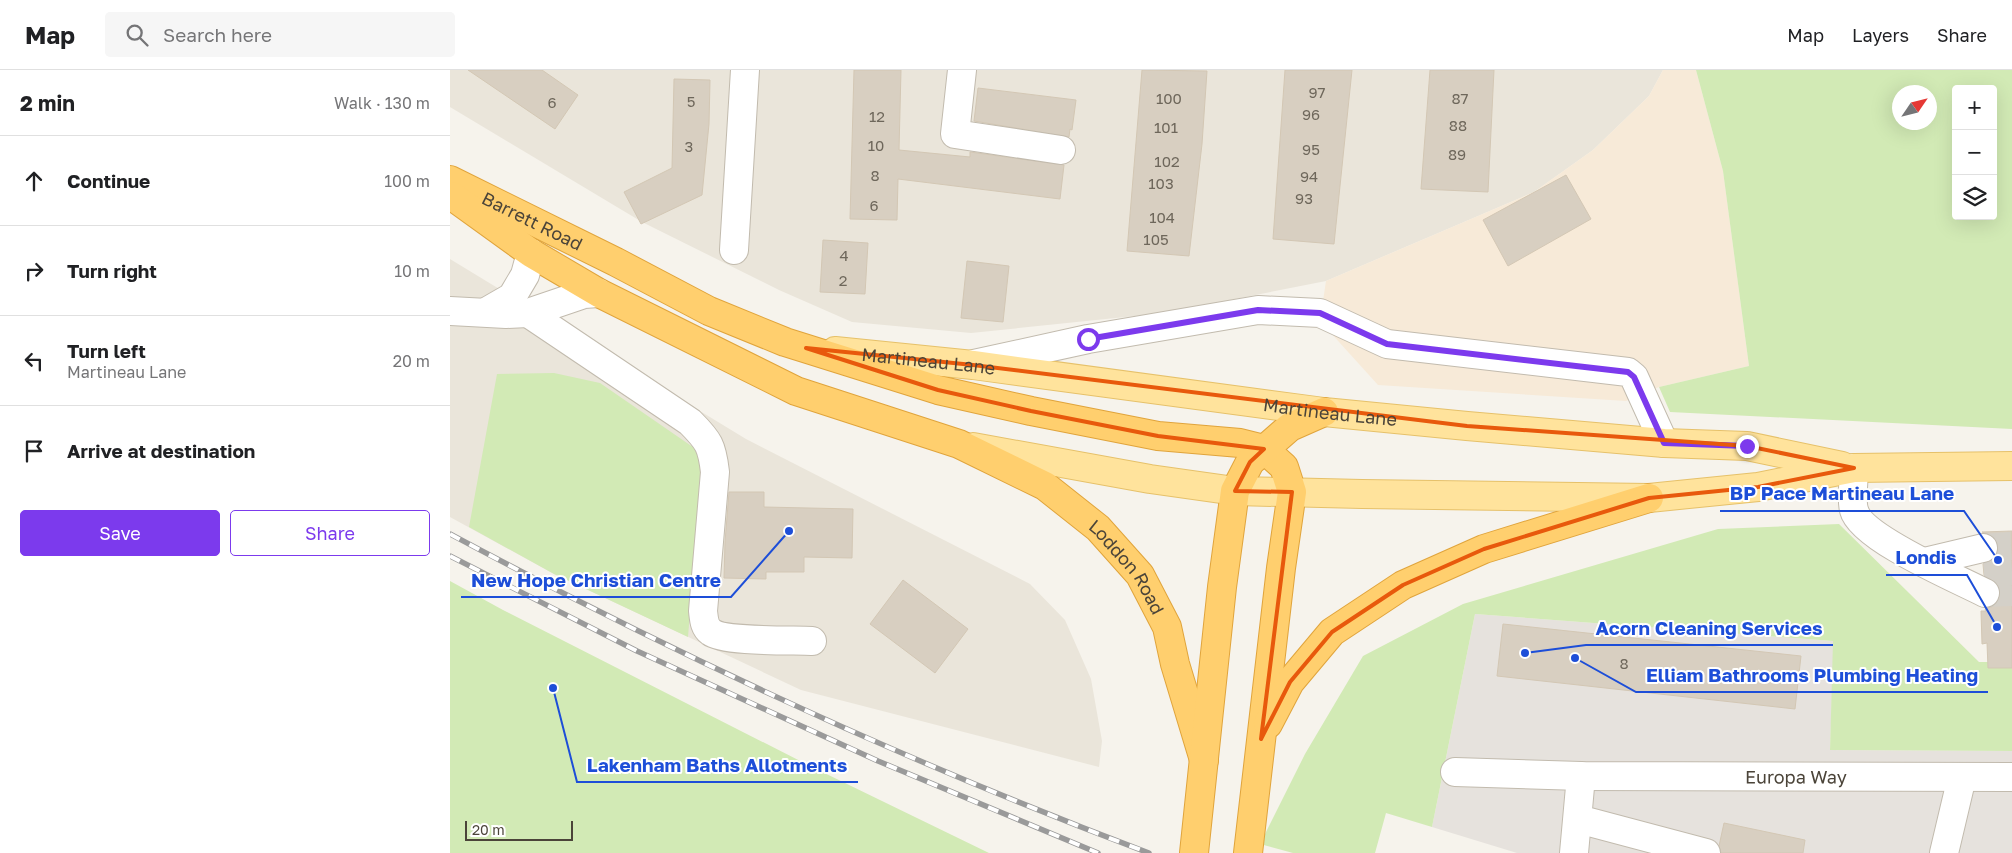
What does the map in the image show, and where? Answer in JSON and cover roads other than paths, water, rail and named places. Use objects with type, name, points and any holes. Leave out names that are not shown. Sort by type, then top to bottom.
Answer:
[{"type":"highway","name":"Barrett Road","points":[[450,180],[616,262]]},
{"type":"highway","name":"Barrett Road","points":[[450,194],[531,253],[599,293]]},
{"type":"highway","name":"Martineau Lane","points":[[616,262],[709,311],[785,342],[938,390],[1031,411],[1158,436],[1240,443],[1264,449],[1284,467],[1292,492]]},
{"type":"highway","name":"Martineau Lane","points":[[599,293],[796,391],[959,444]]},
{"type":"highway","name":"Loddon Road","points":[[1194,853],[1222,586],[1236,490],[1250,462],[1264,449],[1290,428],[1324,412]]},
{"type":"highway","name":"Loddon Road","points":[[959,444],[1045,486],[1098,528],[1140,575],[1167,627],[1175,664],[1204,760]]},
{"type":"highway","points":[[1248,853],[1281,568],[1292,492]]},
{"type":"highway","points":[[1261,739],[1290,682],[1332,632],[1403,585],[1484,548],[1649,498]]},
{"type":"main road","name":"Martineau Lane","points":[[806,348],[972,364],[1324,412],[1664,443],[1747,446],[1854,468]]},
{"type":"main road","name":"Martineau Lane","points":[[959,444],[1150,480],[1236,490],[1292,492],[1649,498],[1758,487],[1854,468],[2012,466]]},
{"type":"street","points":[[734,250],[745,70]]},
{"type":"street","points":[[962,70],[956,134],[1061,150]]},
{"type":"street","points":[[486,312],[512,297],[525,275],[531,253]]},
{"type":"street","points":[[450,311],[506,314],[528,313],[584,294],[599,293]]},
{"type":"street","points":[[972,364],[1088,339],[1258,310],[1320,313],[1387,344],[1628,372],[1634,377],[1664,443]]},
{"type":"street","points":[[528,313],[690,422],[704,436],[712,450],[715,472],[703,611],[704,625],[712,633],[728,638],[812,641]]},
{"type":"street","points":[[1854,468],[1854,511],[1863,523],[1886,543],[1924,562],[1984,571]]},
{"type":"street","name":"Europa Way","points":[[1455,772],[1581,776],[2012,777]]},
{"type":"street","points":[[1574,853],[1581,776]]},
{"type":"street","points":[[1944,853],[1962,777]]},
{"type":"street","points":[[1578,819],[1706,853]]},
{"type":"tunnel","points":[[1983,548],[2012,546]]},
{"type":"tunnel","points":[[1984,573],[2012,571]]},
{"type":"tunnel","points":[[1985,593],[2012,592]]},
{"type":"railway","points":[[450,534],[621,622],[794,705],[970,782],[1149,853]]},
{"type":"railway","points":[[450,556],[637,651],[878,761],[1098,853]]},
{"type":"place","name":"New Hope Christian Centre","points":[[789,531]]},
{"type":"place","name":"BP Pace Martineau Lane","points":[[1998,560]]},
{"type":"place","name":"Londis","points":[[1997,627]]},
{"type":"place","name":"Acorn Cleaning Services","points":[[1525,653]]},
{"type":"place","name":"Elliam Bathrooms Plumbing Heating","points":[[1575,658]]},
{"type":"place","name":"Lakenham Baths Allotments","points":[[553,688]]}]
